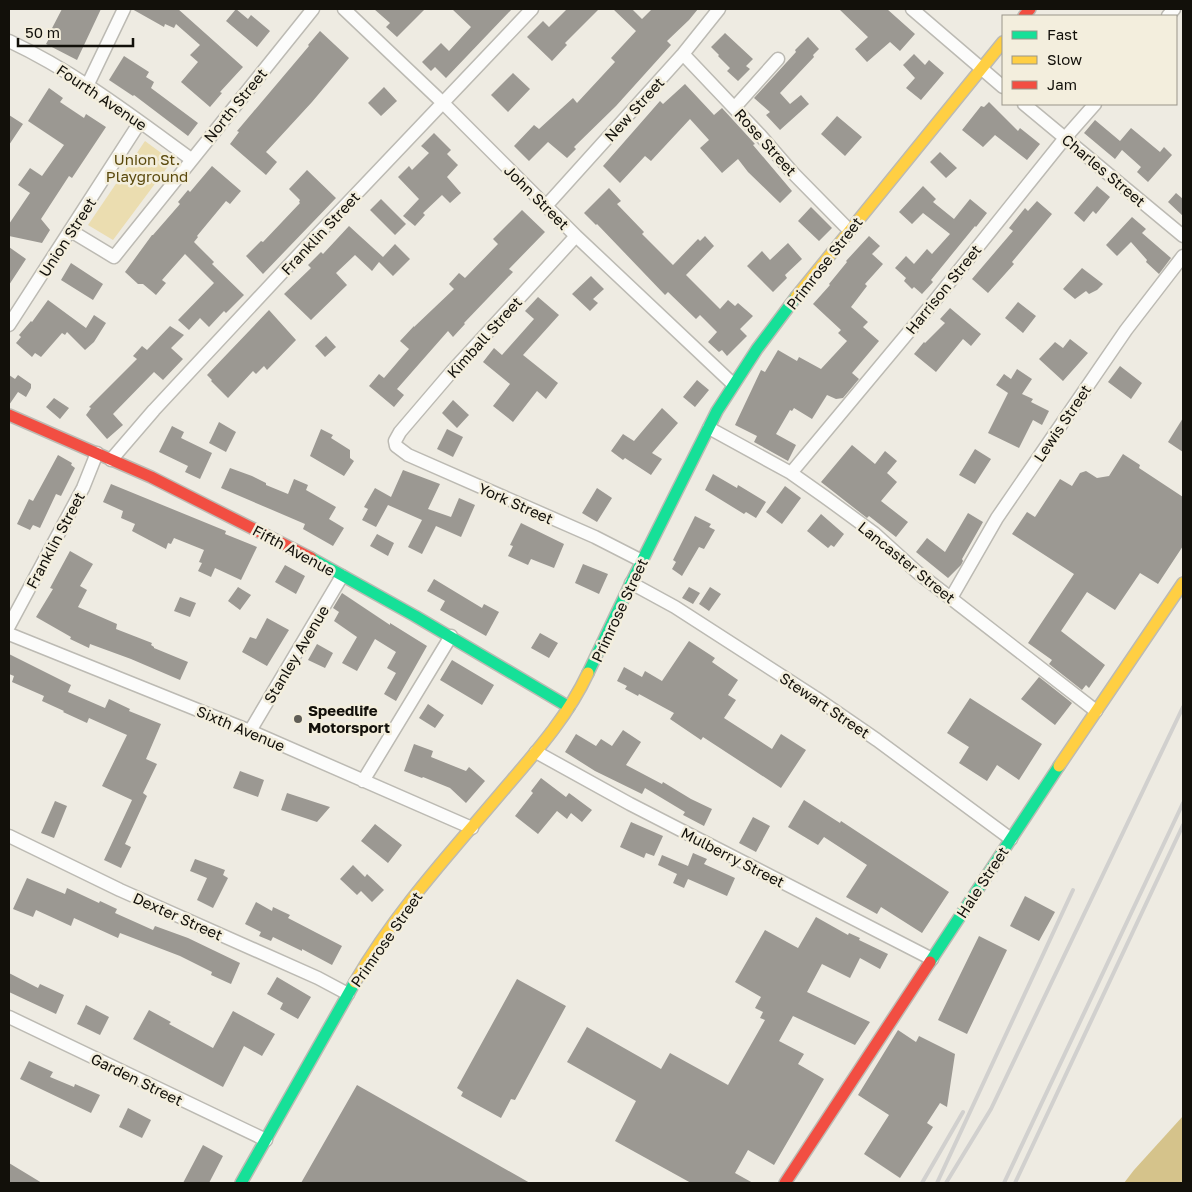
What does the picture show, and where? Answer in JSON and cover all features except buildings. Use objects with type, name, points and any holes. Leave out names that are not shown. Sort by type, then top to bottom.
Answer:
[{"type":"main road","name":"Primrose Street","points":[[241,1183],[362,970],[393,924],[536,752],[569,707],[583,684],[642,561],[733,384],[778,321],[849,230],[1002,43]]},
{"type":"main road","name":"Fifth Avenue","points":[[9,415],[150,476],[268,535],[451,636],[569,707]]},
{"type":"main road","name":"Hale Street","points":[[785,1183],[932,958],[1183,582]]},
{"type":"street","points":[[88,84],[124,9]]},
{"type":"street","name":"North Street","points":[[71,231],[114,257],[191,159],[314,9]]},
{"type":"street","name":"John Street","points":[[344,9],[443,103],[576,236],[733,384]]},
{"type":"street","name":"Franklin Street","points":[[112,460],[154,410],[532,9]]},
{"type":"street","name":"New Street","points":[[546,206],[683,54],[719,9]]},
{"type":"street","points":[[912,9],[1002,86]]},
{"type":"street","name":"Fourth Avenue","points":[[9,41],[37,54],[88,84],[191,159]]},
{"type":"street","name":"Rose Street","points":[[683,54],[735,108],[792,172],[849,230]]},
{"type":"street","points":[[735,108],[778,60]]},
{"type":"street","name":"Charles Street","points":[[1025,105],[1183,236]]},
{"type":"street","name":"Harrison Street","points":[[791,473],[1094,105]]},
{"type":"street","name":"Union Street","points":[[9,326],[140,122]]},
{"type":"street","name":"Kimball Street","points":[[395,441],[400,432],[453,370],[576,236]]},
{"type":"street","name":"Lewis Street","points":[[951,598],[997,518],[1126,330],[1183,256]]},
{"type":"street","name":"Lancaster Street","points":[[709,428],[791,473],[874,533],[917,572],[1096,711]]},
{"type":"street","name":"York Street","points":[[395,441],[396,446],[408,455],[595,537],[642,561]]},
{"type":"street","name":"Franklin Street","points":[[9,626],[83,488],[98,454]]},
{"type":"street","name":"Stanley Avenue","points":[[250,731],[342,576]]},
{"type":"street","name":"Stewart Street","points":[[631,583],[675,606],[816,698],[877,740],[1011,839]]},
{"type":"street","name":"Sixth Avenue","points":[[9,634],[250,731],[472,828]]},
{"type":"street","points":[[363,780],[451,636]]},
{"type":"street","name":"Mulberry Street","points":[[536,752],[630,804],[787,886],[932,958]]},
{"type":"street","name":"Dexter Street","points":[[9,836],[120,890],[318,978],[348,994]]},
{"type":"street","name":"Garden Street","points":[[9,1017],[266,1140]]},
{"type":"green space","name":"Union St. Playground","points":[[145,141],[172,161],[113,240],[88,225]]},
{"type":"shaded area","points":[[1183,1116],[1183,1183],[1124,1183],[1134,1170]]},
{"type":"railway","points":[[946,1183],[991,1109],[1183,707]]},
{"type":"railway","points":[[1004,1183],[1183,803]]},
{"type":"railway","points":[[1015,1183],[1183,825]]},
{"type":"railway","points":[[937,1183],[1073,890]]},
{"type":"railway","points":[[922,1183],[963,1112]]},
{"type":"traffic: fast","points":[[588,673],[717,411],[757,349],[796,297]]},
{"type":"traffic: fast","points":[[311,558],[415,616],[569,707]]},
{"type":"traffic: fast","points":[[930,962],[1059,766]]},
{"type":"traffic: fast","points":[[241,1183],[355,982]]},
{"type":"traffic: slow","points":[[796,297],[1002,43]]},
{"type":"traffic: slow","points":[[1059,766],[1183,583]]},
{"type":"traffic: slow","points":[[355,982],[388,930],[551,733],[571,704],[588,673]]},
{"type":"traffic: jam","points":[[1025,15],[1030,9]]},
{"type":"traffic: jam","points":[[9,415],[151,477],[311,558]]},
{"type":"traffic: jam","points":[[785,1183],[930,962]]},
{"type":"place","name":"Speedlife Motorsport","points":[[298,719]]}]
